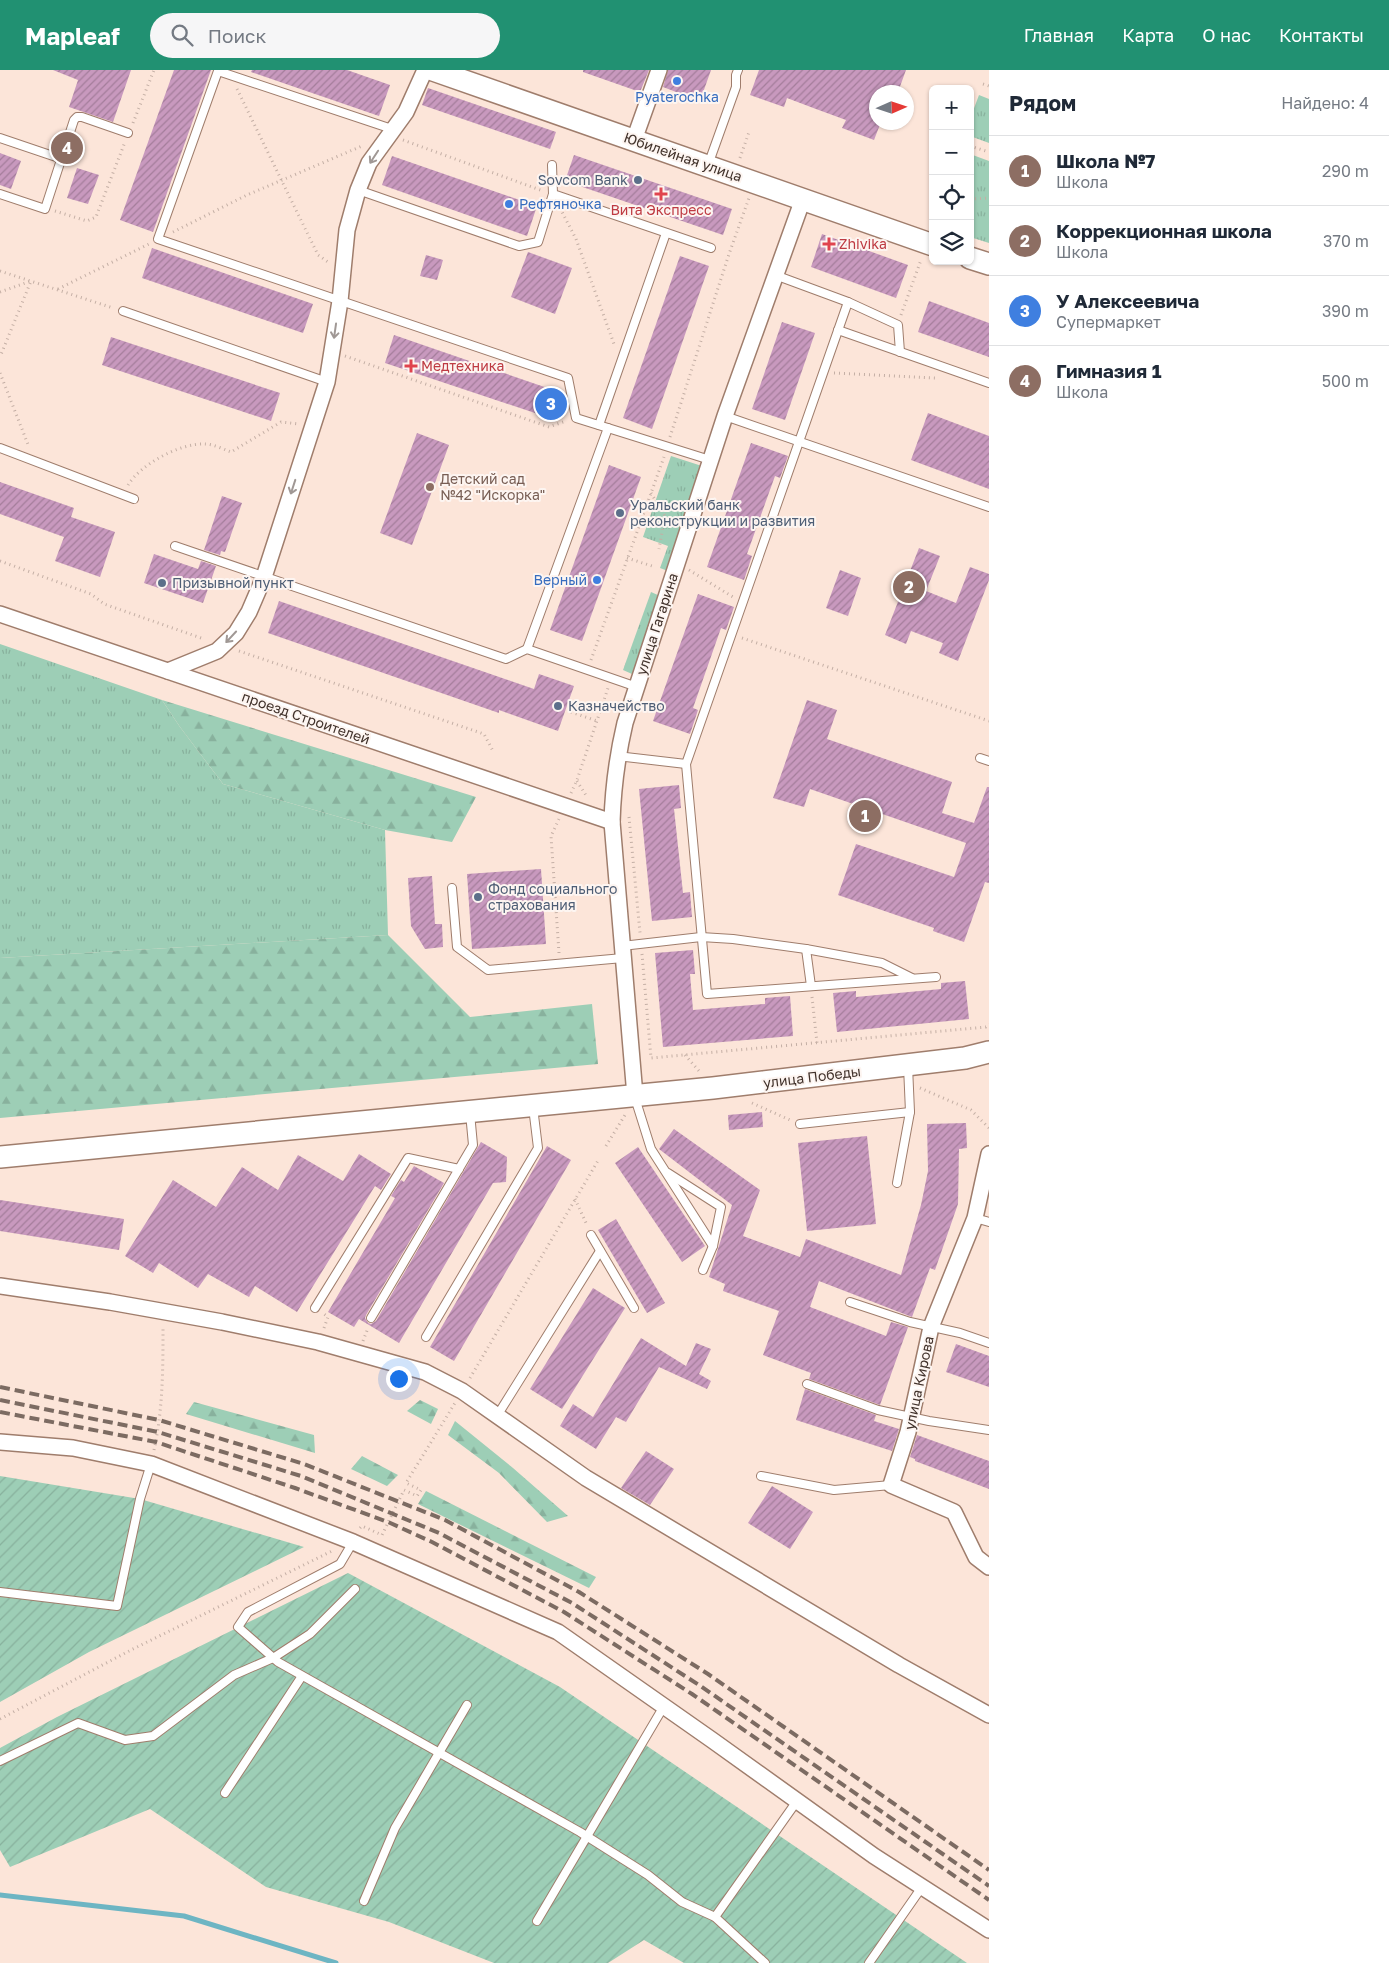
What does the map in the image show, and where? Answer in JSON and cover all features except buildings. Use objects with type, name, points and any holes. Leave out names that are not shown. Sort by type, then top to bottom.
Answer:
[{"type":"street","points":[[168,671],[217,652],[236,633],[249,612],[264,577],[326,382],[333,352],[347,230],[358,190],[369,163],[406,112],[425,70]]},
{"type":"street","name":"Юбилейная улица","points":[[433,70],[803,199],[927,252]]},
{"type":"street","points":[[634,140],[659,70]]},
{"type":"street","name":"улица Гагарина","points":[[631,1103],[623,952],[612,822],[617,756],[625,723],[710,460],[803,199]]},
{"type":"street","points":[[974,259],[989,264]]},
{"type":"street","name":"проезд Строителей","points":[[0,614],[612,822]]},
{"type":"street","name":"улица Победы","points":[[0,1157],[533,1106],[631,1103],[908,1074],[989,1052]]},
{"type":"street","name":"улица Кирова","points":[[891,1485],[912,1417],[931,1327],[982,1220],[989,1154]]},
{"type":"street","points":[[0,1286],[162,1311],[318,1342],[424,1372],[462,1392],[594,1482],[900,1665],[989,1715]]},
{"type":"street","points":[[0,1442],[73,1448],[151,1464],[355,1537],[558,1632],[874,1856],[989,1930]]},
{"type":"street","points":[[891,1485],[954,1512],[976,1558],[989,1567]]},
{"type":"lane","points":[[708,166],[736,87],[738,70]]},
{"type":"lane","points":[[390,132],[218,71],[158,239],[568,378],[576,418],[710,460]]},
{"type":"lane","points":[[0,194],[45,209],[76,117],[82,117],[128,133]]},
{"type":"lane","points":[[0,138],[62,160]]},
{"type":"lane","points":[[358,190],[519,246],[538,242],[553,194],[552,165]]},
{"type":"lane","points":[[553,194],[711,248]]},
{"type":"lane","points":[[599,425],[666,233]]},
{"type":"lane","points":[[775,275],[848,302],[898,326],[900,352]]},
{"type":"lane","points":[[848,302],[686,764],[707,994],[936,977]]},
{"type":"lane","points":[[123,312],[326,382]]},
{"type":"lane","points":[[838,330],[989,383]]},
{"type":"lane","points":[[725,416],[989,507]]},
{"type":"lane","points":[[175,546],[506,659],[527,649],[608,428]]},
{"type":"lane","points":[[0,448],[134,499]]},
{"type":"lane","points":[[527,649],[637,687]]},
{"type":"lane","points":[[617,756],[686,764]]},
{"type":"lane","points":[[980,758],[989,761]]},
{"type":"lane","points":[[452,888],[457,947],[488,970],[623,952],[641,944],[701,937],[733,939],[806,949],[882,963],[914,979]]},
{"type":"lane","points":[[806,949],[811,986]]},
{"type":"lane","points":[[896,1183],[910,1112],[908,1074]]},
{"type":"lane","points":[[631,1103],[651,1149],[713,1246]]},
{"type":"lane","points":[[426,1336],[538,1148],[533,1106]]},
{"type":"lane","points":[[371,1318],[473,1146],[470,1112]]},
{"type":"lane","points":[[800,1124],[910,1112]]},
{"type":"lane","points":[[315,1308],[408,1158],[459,1169]]},
{"type":"lane","points":[[664,1170],[721,1207],[713,1246],[703,1270]]},
{"type":"lane","points":[[591,1235],[634,1308]]},
{"type":"lane","points":[[497,1416],[600,1250]]},
{"type":"lane","points":[[850,1302],[910,1322],[960,1333],[989,1343]]},
{"type":"lane","points":[[807,1384],[878,1410],[989,1430]]},
{"type":"lane","points":[[0,1592],[117,1606],[140,1499],[151,1464]]},
{"type":"lane","points":[[761,1476],[834,1490],[891,1485]]},
{"type":"lane","points":[[355,1537],[340,1564],[248,1612],[238,1627],[273,1658],[302,1676],[587,1836],[648,1875],[682,1902],[715,1916],[765,1963]]},
{"type":"lane","points":[[0,1761],[78,1723],[125,1740],[153,1736],[234,1675],[273,1658],[310,1634],[355,1589]]},
{"type":"lane","points":[[225,1794],[302,1676]]},
{"type":"lane","points":[[364,1901],[395,1828],[467,1705]]},
{"type":"lane","points":[[537,1921],[664,1706]]},
{"type":"lane","points":[[715,1916],[797,1801]]},
{"type":"lane","points":[[869,1963],[922,1887]]},
{"type":"path","points":[[45,209],[87,221],[93,220],[96,217],[154,70]]},
{"type":"path","points":[[230,75],[318,255],[342,272]]},
{"type":"path","points":[[983,84],[989,86]]},
{"type":"path","points":[[58,289],[281,180],[390,132],[553,194],[576,238],[621,362]]},
{"type":"path","points":[[974,147],[989,152]]},
{"type":"path","points":[[974,199],[989,198]]},
{"type":"path","points":[[898,326],[927,252]]},
{"type":"path","points":[[0,271],[123,312]]},
{"type":"path","points":[[0,292],[31,282]]},
{"type":"path","points":[[0,357],[31,282]]},
{"type":"path","points":[[333,352],[549,428],[576,418]]},
{"type":"path","points":[[824,372],[941,378]]},
{"type":"path","points":[[0,373],[29,444],[30,459]]},
{"type":"path","points":[[123,494],[133,477],[153,462],[185,446],[206,444],[231,452],[281,422],[292,422],[311,428]]},
{"type":"path","points":[[651,493],[665,516],[658,549]]},
{"type":"path","points":[[627,558],[652,566]]},
{"type":"path","points":[[0,561],[91,594],[104,604],[484,734],[493,751]]},
{"type":"path","points":[[686,577],[692,561]]},
{"type":"path","points":[[688,570],[742,603]]},
{"type":"path","points":[[732,634],[989,721]]},
{"type":"path","points":[[571,712],[597,720]]},
{"type":"path","points":[[629,816],[651,1058],[986,1027],[989,1024]]},
{"type":"path","points":[[811,986],[816,1043]]},
{"type":"path","points":[[908,1074],[971,1110],[989,1128]]},
{"type":"path","points":[[606,1146],[631,1103]]},
{"type":"path","points":[[0,1719],[130,1650],[355,1537],[362,1526],[382,1535],[404,1490],[417,1496],[420,1490],[406,1483],[462,1392],[599,1158]]},
{"type":"path","points":[[575,1199],[591,1235]]},
{"type":"path","points":[[315,1308],[328,1317],[318,1342]]},
{"type":"path","points":[[151,1464],[158,1432],[163,1373],[162,1311]]},
{"type":"path","points":[[359,1353],[371,1318]]},
{"type":"green space","points":[[979,95],[989,99],[989,143],[974,137],[974,108]]},
{"type":"green space","points":[[974,155],[989,161],[989,243],[974,238]]},
{"type":"green space","points":[[671,456],[705,467],[668,571],[660,568],[668,546],[643,537]]},
{"type":"green space","points":[[651,592],[660,596],[632,674],[623,670]]},
{"type":"green space","points":[[0,644],[162,700],[223,784],[385,830],[388,935],[0,958]]},
{"type":"green space","points":[[162,700],[476,797],[452,842],[385,830],[223,784]]},
{"type":"green space","points":[[388,935],[470,1017],[592,1004],[598,1064],[0,1118],[0,958]]},
{"type":"green space","points":[[420,1400],[438,1409],[431,1424],[407,1411]]},
{"type":"green space","points":[[194,1402],[314,1435],[315,1453],[186,1414]]},
{"type":"green space","points":[[455,1421],[568,1516],[547,1522],[499,1473],[448,1435]]},
{"type":"green space","points":[[362,1456],[398,1475],[387,1486],[351,1469]]},
{"type":"green space","points":[[0,1476],[140,1499],[304,1547],[89,1652],[0,1702]]},
{"type":"green space","points":[[426,1491],[596,1577],[589,1588],[418,1504]]},
{"type":"green space","points":[[348,1573],[560,1687],[967,1963],[684,1963],[644,1940],[608,1963],[494,1963],[389,1922],[266,1887],[150,1809],[10,1867],[0,1850],[0,1748],[57,1717]]},
{"type":"waterway","points":[[0,1895],[184,1916],[336,1963]]},
{"type":"railway","points":[[0,1387],[159,1420],[304,1464],[445,1520],[579,1592],[708,1674],[989,1870]]},
{"type":"railway","points":[[0,1400],[158,1432],[301,1476],[439,1533],[572,1603],[699,1685],[989,1886]]},
{"type":"railway","points":[[0,1412],[156,1442],[295,1488],[388,1522],[432,1542],[564,1612],[692,1694],[989,1900]]},
{"type":"place","name":"Pyaterochka","points":[[677,81]]},
{"type":"place","name":"Гимназия 1","points":[[67,148]]},
{"type":"place","name":"Sovcom Bank","points":[[638,180]]},
{"type":"place","name":"Вита Экспресс","points":[[661,194]]},
{"type":"place","name":"Рефтяночка","points":[[509,204]]},
{"type":"place","name":"Zhivika","points":[[829,244]]},
{"type":"place","name":"Медтехника","points":[[411,366]]},
{"type":"place","name":"У Алексеевича","points":[[551,404]]},
{"type":"place","name":"Детский сад №42 \"Искорка\"","points":[[430,487]]},
{"type":"place","name":"Уральский банк реконструкции и развития","points":[[620,513]]},
{"type":"place","name":"Верный","points":[[597,580]]},
{"type":"place","name":"Призывной пункт","points":[[162,583]]},
{"type":"place","name":"Коррекционная школа","points":[[909,587]]},
{"type":"place","name":"Казначейство","points":[[558,706]]},
{"type":"place","name":"Школа №7","points":[[865,816]]},
{"type":"place","name":"Фонд социального страхования","points":[[478,897]]}]
